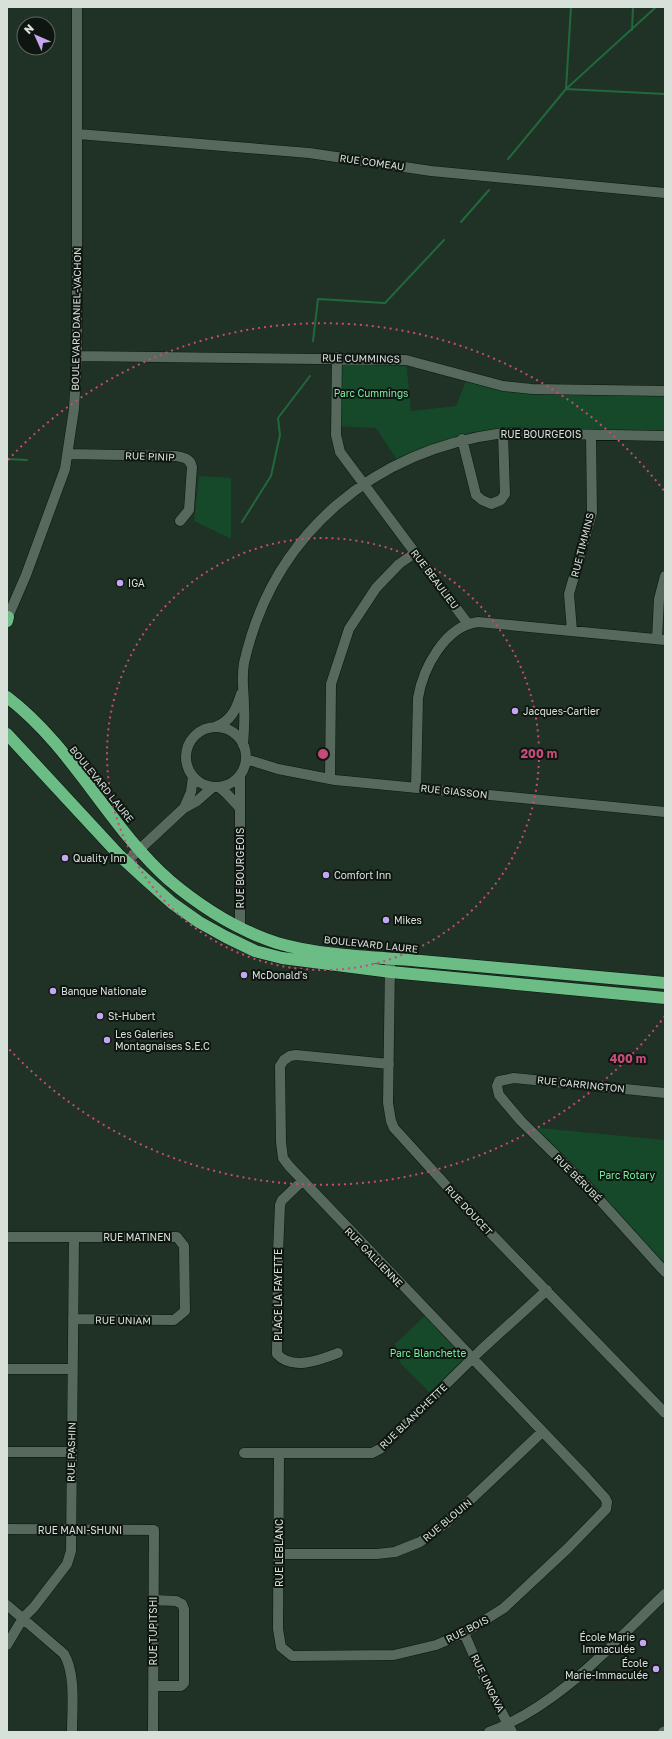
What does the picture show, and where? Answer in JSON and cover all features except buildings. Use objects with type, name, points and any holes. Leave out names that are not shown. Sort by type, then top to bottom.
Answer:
[{"type":"highway","points":[[7,688],[31,718]]},
{"type":"highway","name":"BOULEVARD LAURE","points":[[7,697],[31,718],[140,850],[168,879],[206,910],[240,927],[278,943],[337,954],[665,983]]},
{"type":"highway","points":[[7,734],[26,752],[126,862],[172,902],[194,918],[226,937],[255,951],[282,958],[390,972],[665,998]]},
{"type":"highway","points":[[7,738],[26,752]]},
{"type":"street","name":"BOULEVARD DANIEL-VACHON","points":[[7,619],[26,575],[60,483],[68,454],[74,409],[77,356],[77,7]]},
{"type":"street","name":"RUE COMEAU","points":[[78,134],[309,153],[431,171],[665,193]]},
{"type":"street","name":"RUE CUMMINGS","points":[[77,356],[337,357],[406,360],[514,388],[665,391]]},
{"type":"street","name":"RUE BEAULIEU","points":[[337,357],[337,444],[342,457],[468,624]]},
{"type":"street","name":"RUE BOURGEOIS","points":[[243,745],[244,704],[242,690],[244,664],[250,642],[265,605],[279,576],[299,544],[337,504],[363,484],[416,455],[462,439],[503,433],[665,436]]},
{"type":"street","points":[[462,439],[476,495],[482,500],[491,504],[501,500],[505,494],[503,433]]},
{"type":"street","name":"RUE TIMMINS","points":[[572,631],[570,594],[592,512],[591,435]]},
{"type":"street","name":"RUE PINIP","points":[[68,454],[176,456],[187,459],[191,462],[192,467],[189,510],[180,521]]},
{"type":"street","points":[[330,779],[331,684],[349,629],[376,588],[399,564],[415,553]]},
{"type":"street","points":[[416,788],[418,698],[420,685],[434,656],[444,642],[463,626],[478,622],[661,640],[659,599],[665,576]]},
{"type":"street","name":"RUE BOURGEOIS","points":[[214,728],[226,723],[232,715],[237,706],[242,690]]},
{"type":"street","points":[[223,728],[238,737],[243,745],[246,759],[240,775],[227,785],[216,787],[205,785],[193,776],[188,768],[186,760],[190,742],[196,735],[204,730],[223,728]]},
{"type":"street","name":"RUE GIASSON","points":[[246,759],[278,770],[330,779],[665,812]]},
{"type":"street","name":"RUE BOURGEOIS","points":[[240,775],[240,927]]},
{"type":"street","points":[[184,808],[191,792],[193,776]]},
{"type":"street","points":[[126,862],[184,808],[197,801],[216,787]]},
{"type":"street","points":[[216,787],[227,794],[240,808]]},
{"type":"street","name":"RUE DOUCET","points":[[390,958],[390,1064],[388,1103],[391,1121],[394,1128],[474,1216],[665,1413]]},
{"type":"street","name":"RUE GALLIENNE","points":[[390,1064],[296,1055],[290,1056],[284,1060],[280,1066],[283,1158],[472,1360],[605,1498],[607,1505]]},
{"type":"street","name":"RUE CARRINGTON","points":[[499,1081],[514,1078],[665,1093]]},
{"type":"street","name":"RUE BÉRUBÉ","points":[[499,1081],[497,1086],[499,1095],[521,1121],[588,1187],[665,1272]]},
{"type":"street","name":"PLACE LA FAYETTE","points":[[302,1180],[282,1200],[280,1205],[277,1354],[282,1359],[297,1363],[323,1359],[338,1353]]},
{"type":"street","name":"RUE MATINEN","points":[[7,1237],[176,1237],[184,1246],[185,1311],[174,1320]]},
{"type":"street","name":"RUE PASHIN","points":[[7,1645],[23,1618],[34,1607],[68,1564],[71,1552],[70,1530],[74,1237]]},
{"type":"street","name":"RUE BLANCHETTE","points":[[244,1453],[372,1453],[380,1449],[547,1290]]},
{"type":"street","name":"RUE UNIAM","points":[[73,1319],[174,1320]]},
{"type":"street","points":[[7,1369],[72,1369]]},
{"type":"street","name":"RUE BLOUIN","points":[[279,1554],[377,1554],[395,1552],[420,1542],[445,1524],[542,1432]]},
{"type":"street","points":[[7,1452],[71,1452]]},
{"type":"street","name":"RUE LEBLANC","points":[[279,1454],[278,1629],[280,1648],[284,1651]]},
{"type":"street","name":"RUE BOIS","points":[[284,1651],[292,1656],[394,1655],[429,1647],[464,1633],[504,1608],[590,1526],[607,1505]]},
{"type":"street","name":"RUE MANI-SHUNI","points":[[7,1529],[154,1530]]},
{"type":"street","name":"RUE TUPITSHI","points":[[153,1732],[154,1530]]},
{"type":"street","points":[[489,1732],[510,1728],[566,1688],[665,1594]]},
{"type":"street","points":[[153,1600],[176,1601],[182,1604],[184,1609],[184,1683],[180,1686],[153,1686]]},
{"type":"street","points":[[7,1605],[64,1654],[68,1661],[72,1694],[72,1732]]},
{"type":"street","name":"RUE UNGAVA","points":[[464,1633],[481,1672],[510,1728]]},
{"type":"green space","name":"Parc Cummings","points":[[337,357],[406,360],[411,411],[456,406],[468,376],[503,386],[665,391],[665,436],[503,433],[399,463],[376,428],[336,426]]},
{"type":"green space","points":[[199,476],[231,478],[231,539],[194,521]]},
{"type":"green space","name":"Parc Rotary","points":[[529,1127],[665,1140],[665,1268]]},
{"type":"green space","name":"Parc Blanchette","points":[[428,1313],[473,1361],[434,1397],[401,1364],[395,1344]]},
{"type":"waterway","points":[[571,7],[566,89],[665,94]]},
{"type":"waterway","points":[[632,30],[633,7]]},
{"type":"waterway","points":[[508,159],[566,89],[656,7]]},
{"type":"waterway","points":[[461,222],[489,190]]},
{"type":"waterway","points":[[313,341],[318,299],[385,303],[444,240]]},
{"type":"waterway","points":[[242,522],[271,476],[280,435],[278,418],[310,376]]},
{"type":"waterway","points":[[7,459],[27,460]]},
{"type":"place","name":"IGA","points":[[120,583]]},
{"type":"place","name":"Jacques-Cartier","points":[[515,711]]},
{"type":"place","name":"Quality Inn","points":[[65,858]]},
{"type":"place","name":"Comfort Inn","points":[[326,875]]},
{"type":"place","name":"Mikes","points":[[386,920]]},
{"type":"place","name":"McDonald's","points":[[244,975]]},
{"type":"place","name":"Banque Nationale","points":[[53,991]]},
{"type":"place","name":"St-Hubert","points":[[100,1016]]},
{"type":"place","name":"Les Galeries Montagnaises S.E.C","points":[[107,1040]]},
{"type":"place","name":"École Marie Immaculée","points":[[643,1643]]},
{"type":"place","name":"École Marie-Immaculée","points":[[656,1669]]}]
